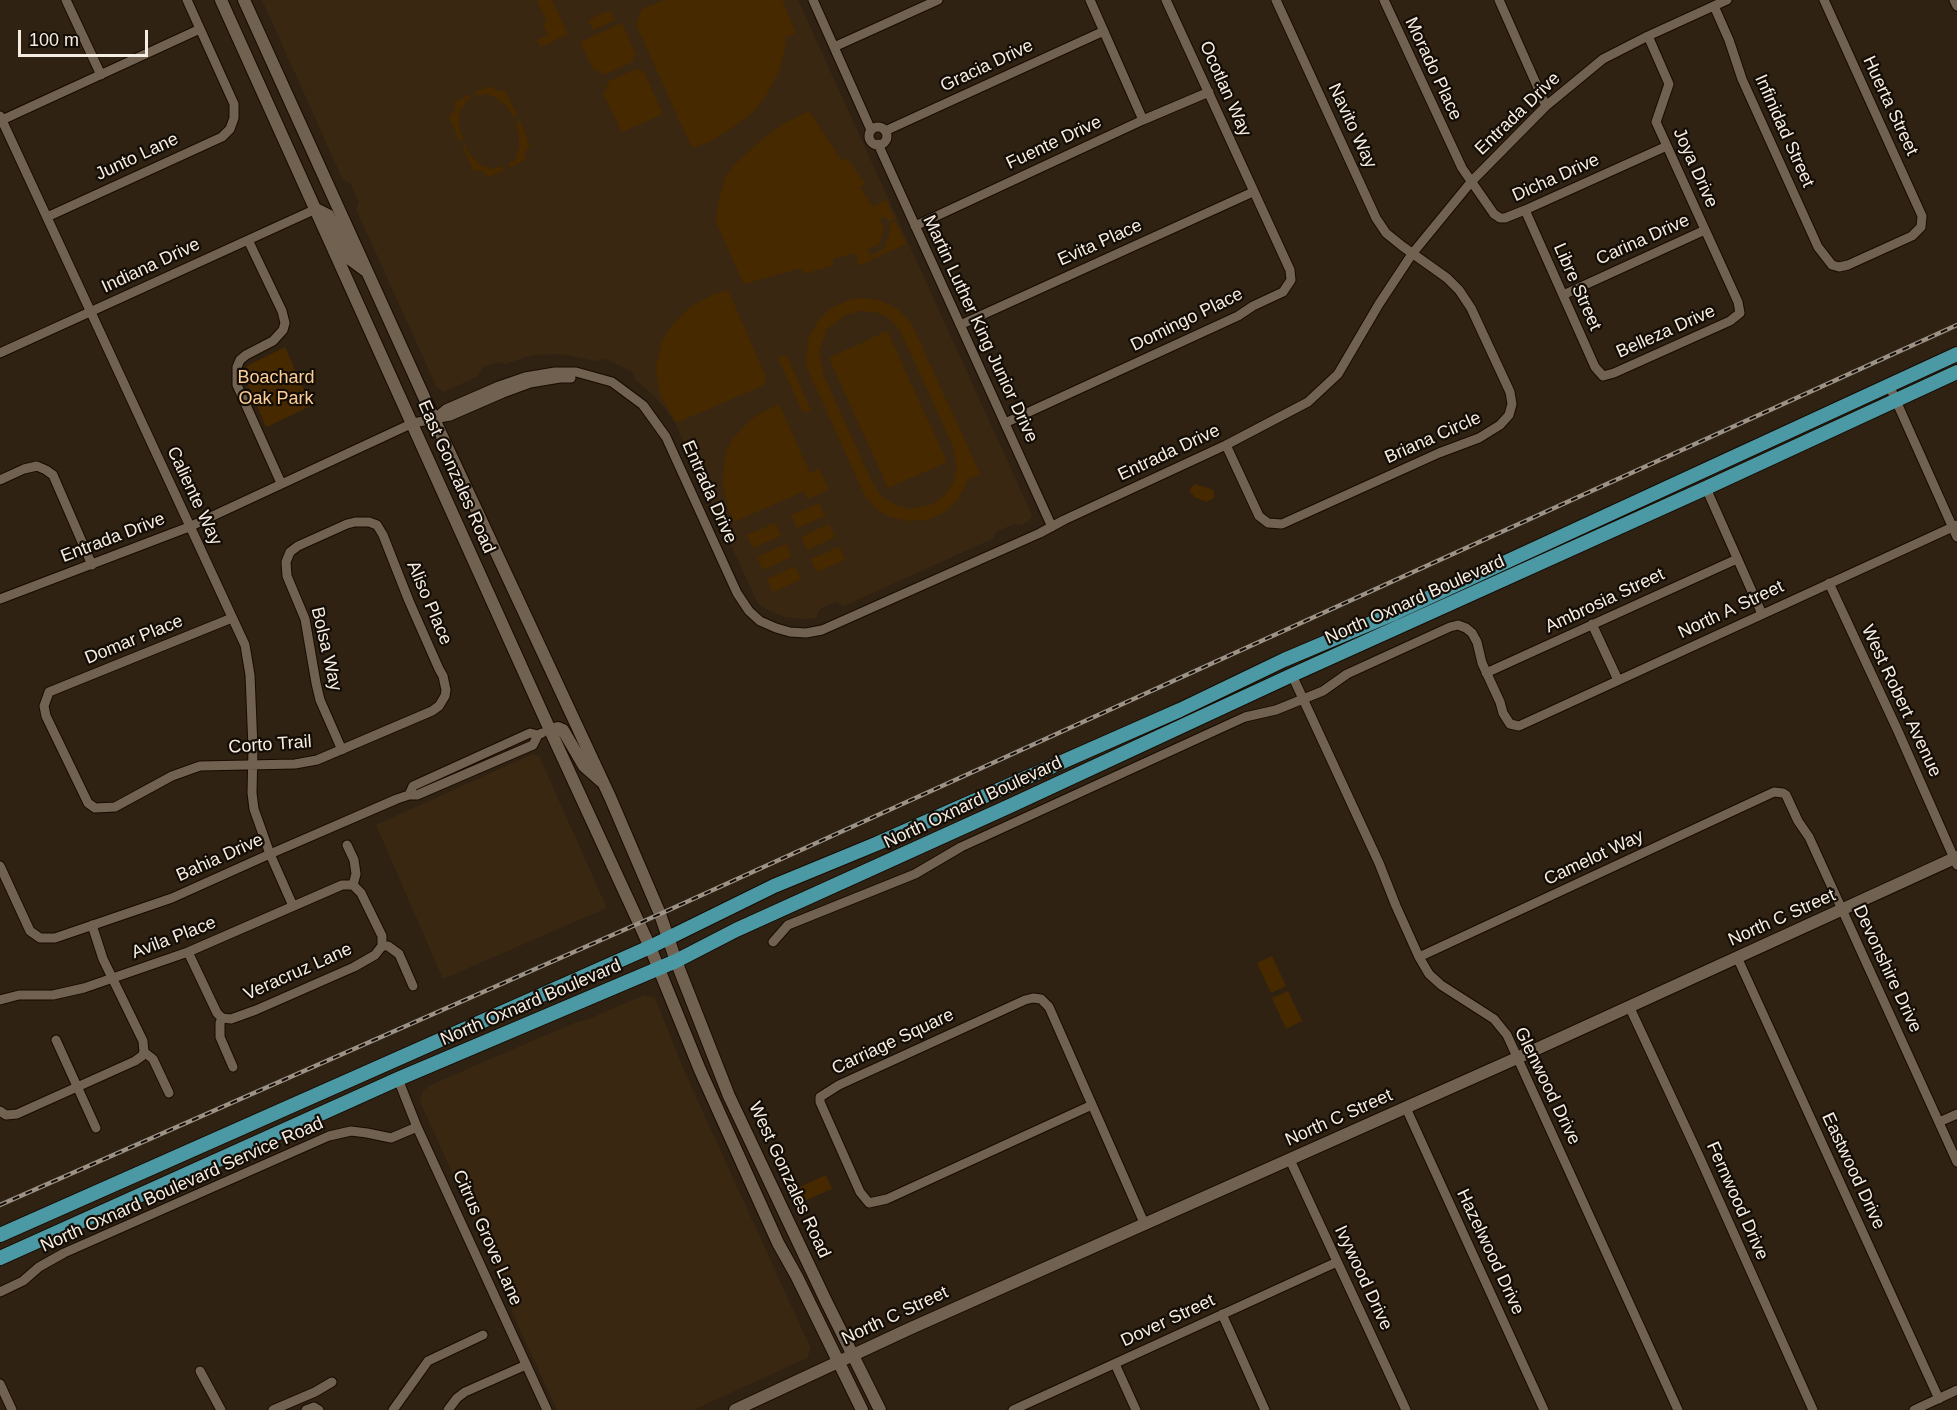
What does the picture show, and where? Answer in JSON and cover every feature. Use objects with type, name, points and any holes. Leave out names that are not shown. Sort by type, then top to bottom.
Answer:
[{"type":"main road","name":"East Gonzales Road","points":[[221,0],[412,423],[544,732],[659,968]]},
{"type":"main road","name":"East Gonzales Road","points":[[244,0],[434,419],[602,781],[660,914],[676,961]]},
{"type":"main road","points":[[263,91],[275,100],[319,196],[336,203]]},
{"type":"main road","points":[[316,209],[328,215],[351,260],[368,271]]},
{"type":"main road","name":"North Oxnard Boulevard","points":[[0,1235],[650,947],[774,886],[1171,714],[1527,553],[1957,354]]},
{"type":"main road","name":"North Oxnard Boulevard","points":[[0,1258],[398,1079],[676,961],[736,930],[1957,372]]},
{"type":"main road","points":[[1527,553],[1565,542],[1688,486],[1696,484],[1706,488],[1719,472],[1809,430],[1828,413]]},
{"type":"main road","points":[[1236,683],[1248,687],[1274,675],[1292,675],[1298,666],[1307,660],[1311,649]]},
{"type":"main road","points":[[544,732],[558,728],[563,730],[584,766],[602,781]]},
{"type":"main road","points":[[896,858],[902,832]]},
{"type":"main road","name":"North C Street","points":[[735,1410],[1956,860]]},
{"type":"main road","name":"West Gonzales Road","points":[[676,961],[729,1096],[880,1410]]},
{"type":"main road","name":"West Gonzales Road","points":[[659,968],[700,1070],[778,1243],[862,1410]]},
{"type":"main road","points":[[350,1080],[361,1086],[385,1078],[398,1079],[399,1072],[415,1063],[423,1047]]},
{"type":"main road","points":[[757,1194],[772,1187]]},
{"type":"street","points":[[66,0],[100,75]]},
{"type":"street","points":[[1,118],[200,28],[187,0]]},
{"type":"street","points":[[813,0],[871,130],[869,138],[873,143],[878,144],[885,140],[885,131],[879,127],[871,130]]},
{"type":"street","points":[[834,47],[938,0]]},
{"type":"street","points":[[1090,0],[1143,120]]},
{"type":"street","name":"Ocotlan Way","points":[[1166,0],[1253,192]]},
{"type":"street","name":"Navito Way","points":[[1276,0],[1376,218],[1386,233],[1412,254]]},
{"type":"street","name":"Morado Place","points":[[1384,0],[1454,153],[1471,182]]},
{"type":"street","points":[[1499,0],[1546,106]]},
{"type":"street","name":"Entrada Drive","points":[[0,599],[189,527],[412,423],[434,419],[446,409],[499,386],[525,377],[555,372],[576,372],[612,382],[643,405],[655,420],[666,437],[737,593],[749,611],[760,621],[790,632],[806,633],[829,627],[1052,527],[1226,445],[1308,402],[1327,386],[1344,365],[1379,304],[1412,254],[1471,182],[1546,106],[1603,59],[1726,0]]},
{"type":"street","name":"Huerta Street","points":[[1824,0],[1922,216],[1921,227],[1911,236],[1848,265],[1839,267],[1832,265]]},
{"type":"street","points":[[1954,0],[1957,6]]},
{"type":"street","name":"Infinidad Street","points":[[1714,6],[1743,79],[1814,237],[1825,258],[1832,265]]},
{"type":"street","name":"Junto Lane","points":[[46,217],[222,137],[230,129],[234,118],[234,104],[200,28]]},
{"type":"street","name":"Gracia Drive","points":[[885,131],[1104,31]]},
{"type":"street","name":"Joya Drive","points":[[1648,36],[1669,84],[1656,122],[1738,302],[1740,313]]},
{"type":"street","name":"Fuente Drive","points":[[915,226],[1143,120],[1209,92]]},
{"type":"street","name":"Caliente Way","points":[[1,118],[245,645],[250,675],[254,809],[270,854],[293,906]]},
{"type":"street","name":"Martin Luther King Junior Drive","points":[[878,144],[1052,527]]},
{"type":"street","name":"Dicha Drive","points":[[1471,182],[1494,214],[1505,218],[1667,146]]},
{"type":"street","name":"Evita Place","points":[[960,325],[1253,192]]},
{"type":"street","name":"Domingo Place","points":[[1005,423],[1238,316],[1283,292],[1291,280],[1290,270],[1253,192]]},
{"type":"street","name":"Indiana Drive","points":[[0,353],[316,209]]},
{"type":"street","name":"Libre Street","points":[[1525,210],[1595,367],[1603,376]]},
{"type":"street","name":"Carina Drive","points":[[1563,295],[1705,230]]},
{"type":"street","points":[[248,240],[282,311],[285,323],[273,341],[240,360],[237,367],[237,385],[281,483]]},
{"type":"street","name":"Briana Circle","points":[[1226,445],[1259,516],[1268,523],[1282,524],[1439,453],[1479,438],[1500,425],[1509,415],[1512,404],[1510,392],[1471,308],[1459,290],[1447,278],[1412,254]]},
{"type":"street","name":"Belleza Drive","points":[[1603,376],[1614,374],[1730,321],[1740,313]]},
{"type":"street","points":[[1889,385],[1955,526],[1957,537]]},
{"type":"street","points":[[0,480],[37,466],[52,475],[92,565]]},
{"type":"street","points":[[1706,488],[1762,614]]},
{"type":"street","name":"Aliso Place","points":[[288,556],[298,546],[347,525],[363,521],[375,524],[385,538],[443,676],[446,684],[445,696]]},
{"type":"street","name":"North A Street","points":[[1486,673],[1506,719],[1510,724],[1519,726],[1955,526]]},
{"type":"street","name":"Bolsa Way","points":[[288,556],[285,570],[305,618],[316,683],[342,750]]},
{"type":"street","name":"Ambrosia Street","points":[[1486,673],[1737,559]]},
{"type":"street","name":"West Robert Avenue","points":[[1829,583],[1956,860]]},
{"type":"street","name":"Domar Place","points":[[91,807],[83,797],[46,716],[44,706],[48,692],[232,618]]},
{"type":"street","points":[[1592,624],[1618,680]]},
{"type":"street","points":[[773,942],[788,925],[915,874],[961,847],[1245,717],[1276,710],[1323,691],[1345,675],[1440,631],[1458,625],[1466,628],[1477,642],[1486,673]]},
{"type":"street","name":"Glenwood Drive","points":[[1292,675],[1379,863],[1419,957],[1429,974],[1441,985],[1494,1019],[1507,1035],[1678,1410]]},
{"type":"street","name":"Corto Trail","points":[[91,807],[105,809],[115,807],[172,776],[200,766],[305,763],[317,760],[432,711],[439,706],[445,696]]},
{"type":"street","name":"Bahia Drive","points":[[409,795],[413,786],[530,734],[544,732]]},
{"type":"street","name":"Bahia Drive","points":[[5,889],[34,935],[47,939],[55,938],[172,898],[409,795],[417,795],[533,745],[544,732]]},
{"type":"street","points":[[452,780],[455,774],[497,754],[498,748]]},
{"type":"street","name":"Camelot Way","points":[[1419,957],[1774,792],[1783,793]]},
{"type":"street","name":"Devonshire Drive","points":[[1783,793],[1809,837],[1957,1162]]},
{"type":"street","points":[[347,845],[354,860],[356,874],[353,885],[361,893],[382,936],[382,946],[388,946],[399,954],[413,986]]},
{"type":"street","points":[[0,866],[5,889]]},
{"type":"street","name":"Avila Place","points":[[0,1000],[19,995],[64,993],[84,988],[188,952],[342,885],[353,885]]},
{"type":"street","points":[[2,1112],[11,1116],[17,1114],[135,1061],[144,1052],[143,1041],[112,978],[92,925]]},
{"type":"street","name":"Veracruz Lane","points":[[222,1018],[231,1019],[256,1010],[354,967],[375,955],[382,946]]},
{"type":"street","points":[[188,952],[217,1014],[222,1018],[220,1037],[234,1067]]},
{"type":"street","name":"Eastwood Drive","points":[[1737,957],[1939,1399]]},
{"type":"street","name":"Carriage Square","points":[[1092,1105],[887,1200],[869,1203],[860,1192],[820,1102],[820,1097],[839,1085],[1025,1000],[1041,999],[1049,1007],[1145,1225]]},
{"type":"street","name":"Fernwood Drive","points":[[1629,1006],[1813,1410]]},
{"type":"street","points":[[56,1040],[96,1128]]},
{"type":"street","points":[[144,1052],[153,1059],[169,1093]]},
{"type":"street","name":"Citrus Grove Lane","points":[[398,1079],[417,1127],[547,1410]]},
{"type":"street","name":"Hazelwood Drive","points":[[1406,1108],[1544,1410]]},
{"type":"street","points":[[1939,1122],[1957,1114]]},
{"type":"street","name":"North Oxnard Boulevard Service Road","points":[[0,1292],[22,1281],[39,1267],[64,1253],[328,1136],[351,1131],[391,1138],[417,1127]]},
{"type":"street","name":"Ivywood Drive","points":[[1290,1160],[1406,1410]]},
{"type":"street","name":"Dover Street","points":[[1013,1410],[1025,1408],[1337,1262]]},
{"type":"street","points":[[1222,1314],[1265,1410]]},
{"type":"street","points":[[393,1410],[428,1361],[483,1335]]},
{"type":"street","points":[[1115,1364],[1136,1410]]},
{"type":"street","points":[[448,1410],[465,1392],[526,1365]]},
{"type":"street","points":[[200,1371],[222,1410]]},
{"type":"street","points":[[273,1410],[332,1382]]},
{"type":"street","points":[[0,1384],[12,1410]]},
{"type":"street","points":[[1914,1410],[1957,1390]]},
{"type":"street","points":[[306,1410],[314,1407],[319,1410]]},
{"type":"shaded area","points":[[262,0],[798,0],[1032,515],[1029,521],[1022,525],[1014,524],[996,532],[994,538],[844,606],[836,602],[820,609],[816,618],[785,617],[766,609],[757,602],[675,423],[664,407],[635,380],[633,372],[606,359],[597,361],[562,354],[532,355],[506,364],[498,362],[483,367],[478,376],[444,392],[437,388],[356,209],[359,202],[350,183],[343,180]]},
{"type":"shaded area","points":[[533,754],[539,756],[607,908],[443,979],[376,825]]},
{"type":"shaded area","points":[[644,995],[655,998],[683,1068],[811,1349],[807,1358],[693,1410],[557,1410],[512,1312],[506,1290],[420,1102],[423,1091],[430,1085]]},
{"type":"green space","points":[[537,0],[552,0],[568,34],[541,47],[537,40],[548,35],[543,24],[547,22]]},
{"type":"green space","points":[[664,0],[782,0],[796,33],[786,37],[785,50],[778,73],[767,94],[753,112],[711,141],[692,148],[636,24],[642,9]]},
{"type":"green space","points":[[610,10],[615,20],[593,30],[588,20]]},
{"type":"green space","points":[[622,23],[636,56],[633,57],[634,61],[604,75],[597,69],[594,71],[580,42]]},
{"type":"green space","points":[[638,68],[639,71],[643,70],[663,114],[622,132],[603,93],[607,91],[605,87],[609,85],[607,82]]},
{"type":"green space","points":[[491,86],[497,91],[505,91],[517,115],[513,117],[506,105],[495,97],[485,94],[477,96],[475,92]]},
{"type":"green space","points":[[469,94],[471,98],[459,112],[459,127],[463,140],[459,141],[449,117],[455,110],[454,103]]},
{"type":"green space","points":[[809,111],[842,161],[847,158],[865,184],[860,188],[873,207],[886,200],[895,219],[888,222],[886,216],[880,219],[884,229],[879,244],[867,249],[872,260],[859,266],[856,253],[833,259],[834,265],[804,274],[801,268],[744,284],[716,222],[718,203],[725,178],[736,163],[759,142],[783,124]]},
{"type":"green space","points":[[520,121],[530,146],[525,152],[525,160],[510,168],[508,164],[515,160],[519,149],[516,123]]},
{"type":"green space","points":[[466,145],[468,153],[481,165],[492,169],[502,166],[504,170],[488,177],[483,171],[474,171],[462,147]]},
{"type":"green space","points":[[895,221],[906,244],[873,259],[871,255],[884,249],[891,229],[889,224]]},
{"type":"green space","points":[[728,290],[766,377],[764,385],[676,423],[661,396],[658,385],[656,366],[662,342],[671,326],[690,307],[714,294]]},
{"type":"green space","points":[[859,298],[879,300],[897,309],[911,323],[980,474],[968,479],[959,498],[945,512],[927,520],[907,521],[888,516],[879,511],[865,496],[808,370],[806,360],[808,340],[817,322],[831,308]],"holes":[[[860,311],[875,312],[890,319],[900,330],[953,446],[957,469],[953,484],[944,496],[931,505],[908,509],[893,504],[880,495],[823,374],[819,351],[827,329],[845,315]]]},
{"type":"green space","points":[[887,331],[947,462],[888,488],[829,358]]},
{"type":"green space","name":"Boachard Oak Park","points":[[285,347],[311,406],[266,427],[245,378],[245,369]]},
{"type":"green space","points":[[786,355],[811,410],[802,411],[778,358]]},
{"type":"green space","points":[[779,404],[810,473],[819,469],[828,490],[808,499],[804,491],[734,522],[723,485],[727,450],[732,440],[746,424],[757,415]]},
{"type":"green space","points":[[1195,484],[1214,491],[1214,498],[1206,502],[1194,497],[1190,489]]},
{"type":"green space","points":[[819,503],[825,516],[797,528],[791,515]]},
{"type":"green space","points":[[775,523],[781,536],[753,548],[747,535]]},
{"type":"green space","points":[[829,524],[835,537],[807,550],[801,537]]},
{"type":"green space","points":[[786,544],[791,557],[763,570],[757,557]]},
{"type":"green space","points":[[839,547],[845,560],[817,572],[811,559]]},
{"type":"green space","points":[[795,566],[801,579],[773,592],[767,579]]},
{"type":"green space","points":[[1272,956],[1286,986],[1271,993],[1257,963]]},
{"type":"green space","points":[[1288,991],[1302,1021],[1286,1029],[1272,998]]},
{"type":"green space","points":[[826,1175],[832,1189],[804,1201],[798,1188]]},
{"type":"railway","points":[[0,1205],[660,914],[1957,325]]}]
